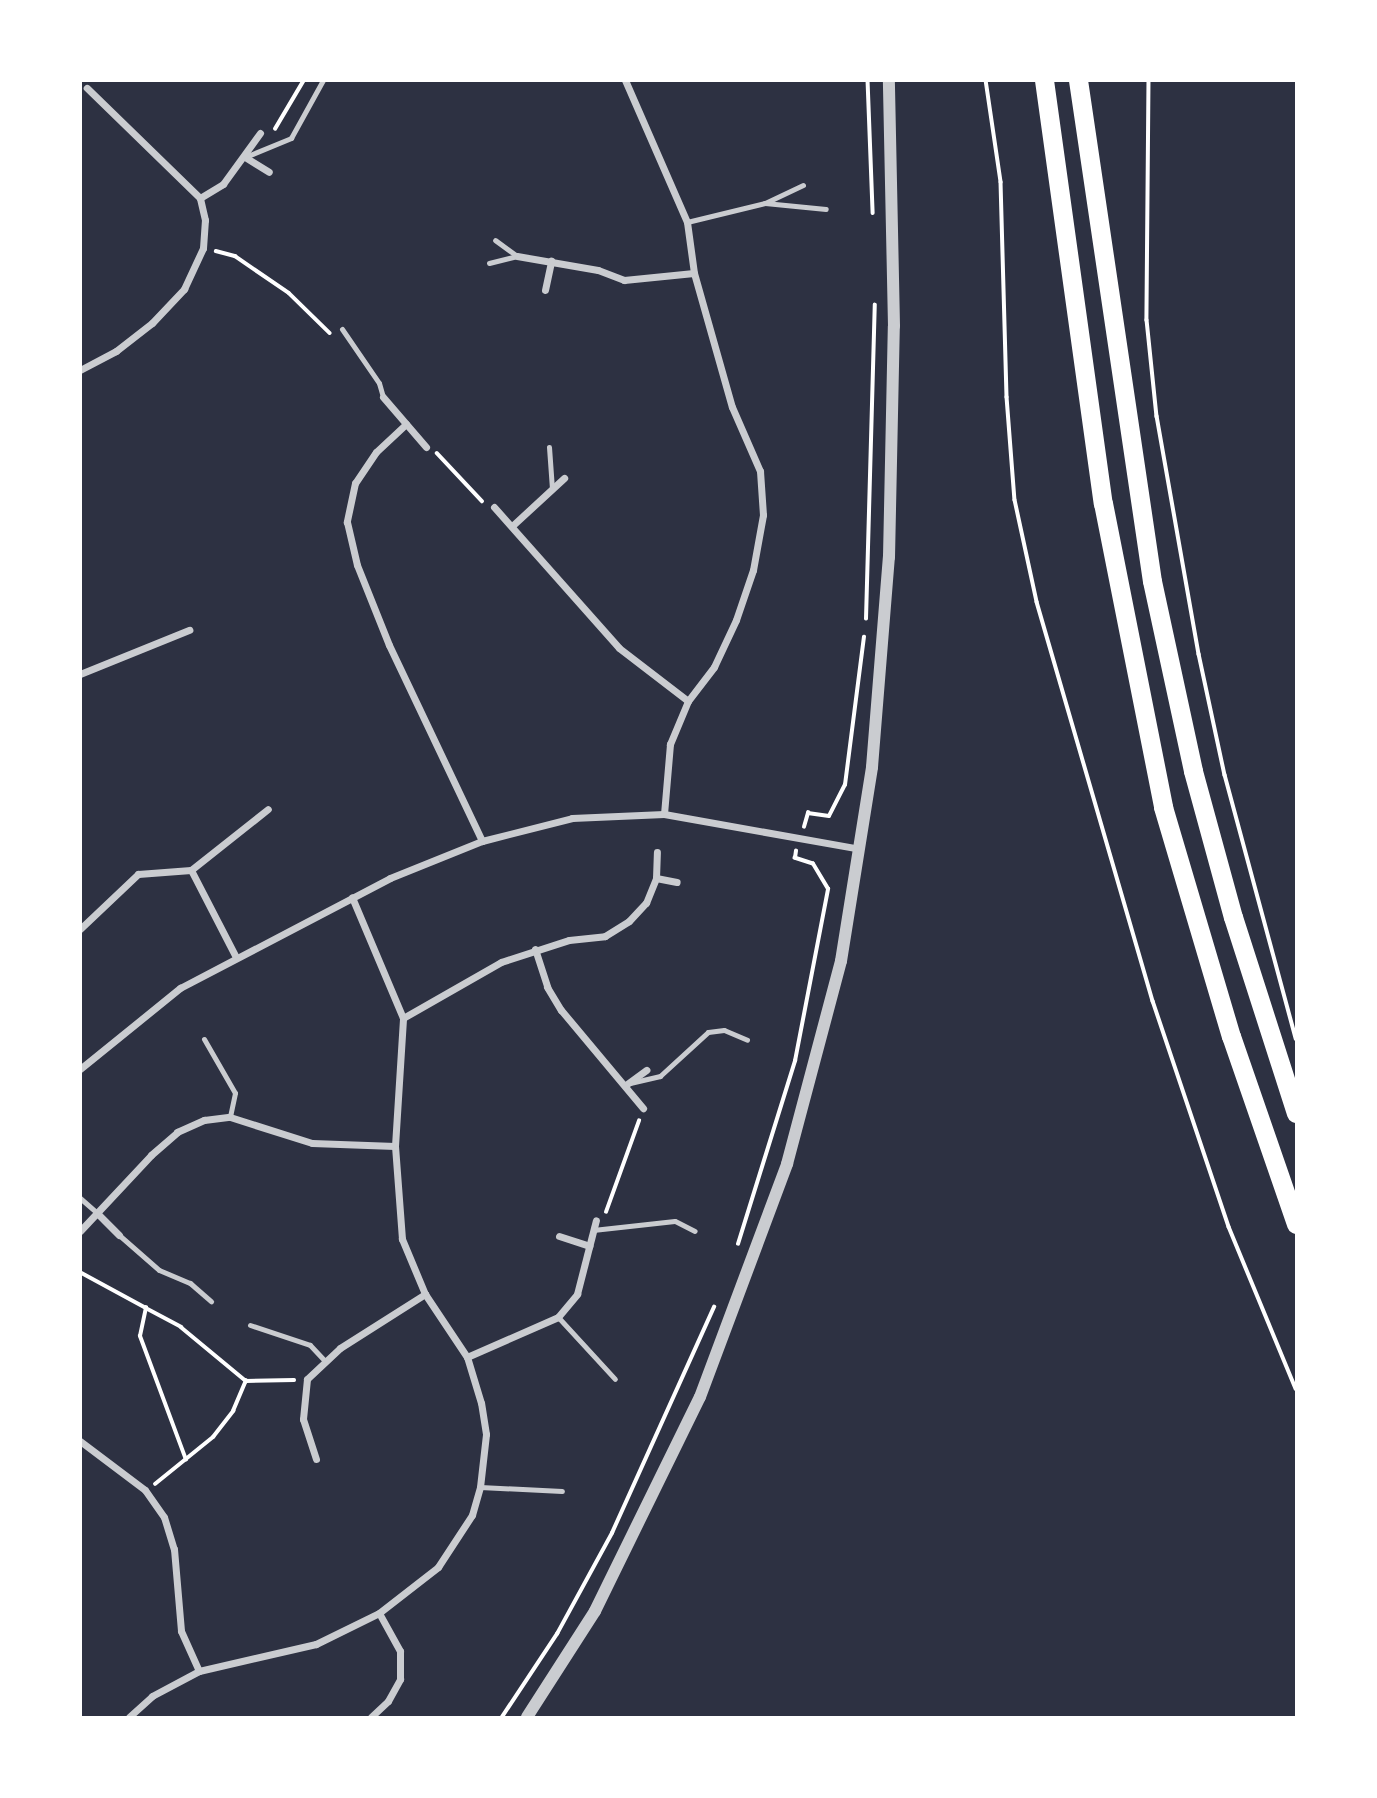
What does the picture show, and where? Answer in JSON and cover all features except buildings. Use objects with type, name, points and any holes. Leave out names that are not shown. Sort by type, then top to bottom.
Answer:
[{"type":"highway","points":[[1044,80],[1103,503],[1163,807],[1231,1036],[1297,1224]]},
{"type":"highway","points":[[1078,80],[1152,581],[1193,771],[1233,917],[1297,1113]]},
{"type":"street","points":[[625,80],[673,181],[687,222],[694,274],[732,407],[760,471],[763,516],[753,570],[736,620],[714,667],[688,701],[670,744],[664,814]]},
{"type":"street","points":[[527,1717],[595,1611],[650,1506],[746,1281],[787,1164],[816,1062],[861,849],[881,687],[889,557],[894,326],[889,80]]},
{"type":"street","points":[[80,370],[116,351],[152,323],[184,289],[203,248],[200,198],[87,88]]},
{"type":"street","points":[[200,198],[223,184],[260,133]]},
{"type":"street","points":[[245,157],[269,172]]},
{"type":"street","points":[[517,256],[551,261],[624,280],[694,274]]},
{"type":"street","points":[[545,290],[551,261]]},
{"type":"street","points":[[383,397],[426,447]]},
{"type":"street","points":[[406,424],[376,452],[355,483],[347,522],[356,565],[389,645],[482,841]]},
{"type":"street","points":[[512,526],[564,478]]},
{"type":"street","points":[[494,507],[619,648],[688,701]]},
{"type":"street","points":[[80,674],[189,630]]},
{"type":"street","points":[[80,929],[138,874],[191,870],[268,809]]},
{"type":"street","points":[[80,1069],[180,988],[352,897],[482,841],[572,818],[664,814],[861,849]]},
{"type":"street","points":[[403,1018],[501,962],[535,949],[605,936],[629,921],[646,902],[656,878],[657,852]]},
{"type":"street","points":[[191,870],[236,957]]},
{"type":"street","points":[[656,878],[677,882]]},
{"type":"street","points":[[130,1717],[152,1696],[199,1671],[316,1644],[379,1614],[438,1567],[472,1515],[480,1487],[486,1434],[467,1357],[425,1294],[402,1239],[394,1146],[403,1018],[352,897]]},
{"type":"street","points":[[535,949],[547,987],[561,1010],[581,1039],[627,1084],[643,1108]]},
{"type":"street","points":[[627,1084],[646,1070]]},
{"type":"street","points":[[80,1231],[177,1132],[204,1120],[230,1117],[312,1143],[394,1146]]},
{"type":"street","points":[[97,1213],[119,1235]]},
{"type":"street","points":[[467,1357],[558,1317],[577,1294],[596,1220]]},
{"type":"street","points":[[559,1237],[589,1246]]},
{"type":"street","points":[[316,1459],[303,1419],[307,1379],[326,1362],[425,1294]]},
{"type":"street","points":[[80,1441],[145,1490],[164,1517],[174,1549],[181,1631],[199,1671]]},
{"type":"street","points":[[371,1717],[388,1701],[400,1679],[400,1651],[379,1614]]},
{"type":"lane","points":[[245,157],[291,138],[323,80]]},
{"type":"lane","points":[[687,222],[765,203],[803,186]]},
{"type":"lane","points":[[765,203],[826,209]]},
{"type":"lane","points":[[495,240],[517,256]]},
{"type":"lane","points":[[489,263],[517,256]]},
{"type":"lane","points":[[342,329],[383,397]]},
{"type":"lane","points":[[549,447],[552,489]]},
{"type":"lane","points":[[627,1084],[660,1076],[708,1032],[724,1030],[747,1040]]},
{"type":"lane","points":[[204,1039],[234,1093],[230,1117]]},
{"type":"lane","points":[[80,1198],[97,1213]]},
{"type":"lane","points":[[593,1230],[675,1221],[695,1231]]},
{"type":"lane","points":[[119,1235],[159,1269],[190,1283],[211,1301]]},
{"type":"lane","points":[[558,1317],[615,1378]]},
{"type":"lane","points":[[250,1325],[310,1345],[326,1362]]},
{"type":"lane","points":[[480,1487],[562,1490]]},
{"type":"path","points":[[260,133],[276,129],[304,80]]},
{"type":"path","points":[[869,80],[874,223]]},
{"type":"path","points":[[986,80],[1001,182],[1007,397],[1016,500],[1037,601],[1158,1014],[1229,1227],[1297,1389]]},
{"type":"path","points":[[1149,80],[1147,320],[1159,429],[1199,654],[1225,775],[1297,1039]]},
{"type":"path","points":[[203,248],[235,256],[289,293],[333,336]]},
{"type":"path","points":[[736,1249],[795,1061],[828,889],[813,864],[795,858],[808,813],[829,816],[845,785],[865,631],[876,300]]},
{"type":"path","points":[[426,447],[486,505],[494,507]]},
{"type":"path","points":[[596,1220],[608,1210],[643,1108]]},
{"type":"path","points":[[80,1272],[181,1326],[246,1381],[307,1379]]},
{"type":"path","points":[[502,1717],[557,1634],[612,1533],[717,1299]]},
{"type":"path","points":[[146,1308],[140,1336],[186,1460]]},
{"type":"path","points":[[145,1490],[213,1437],[233,1411],[246,1381]]}]
